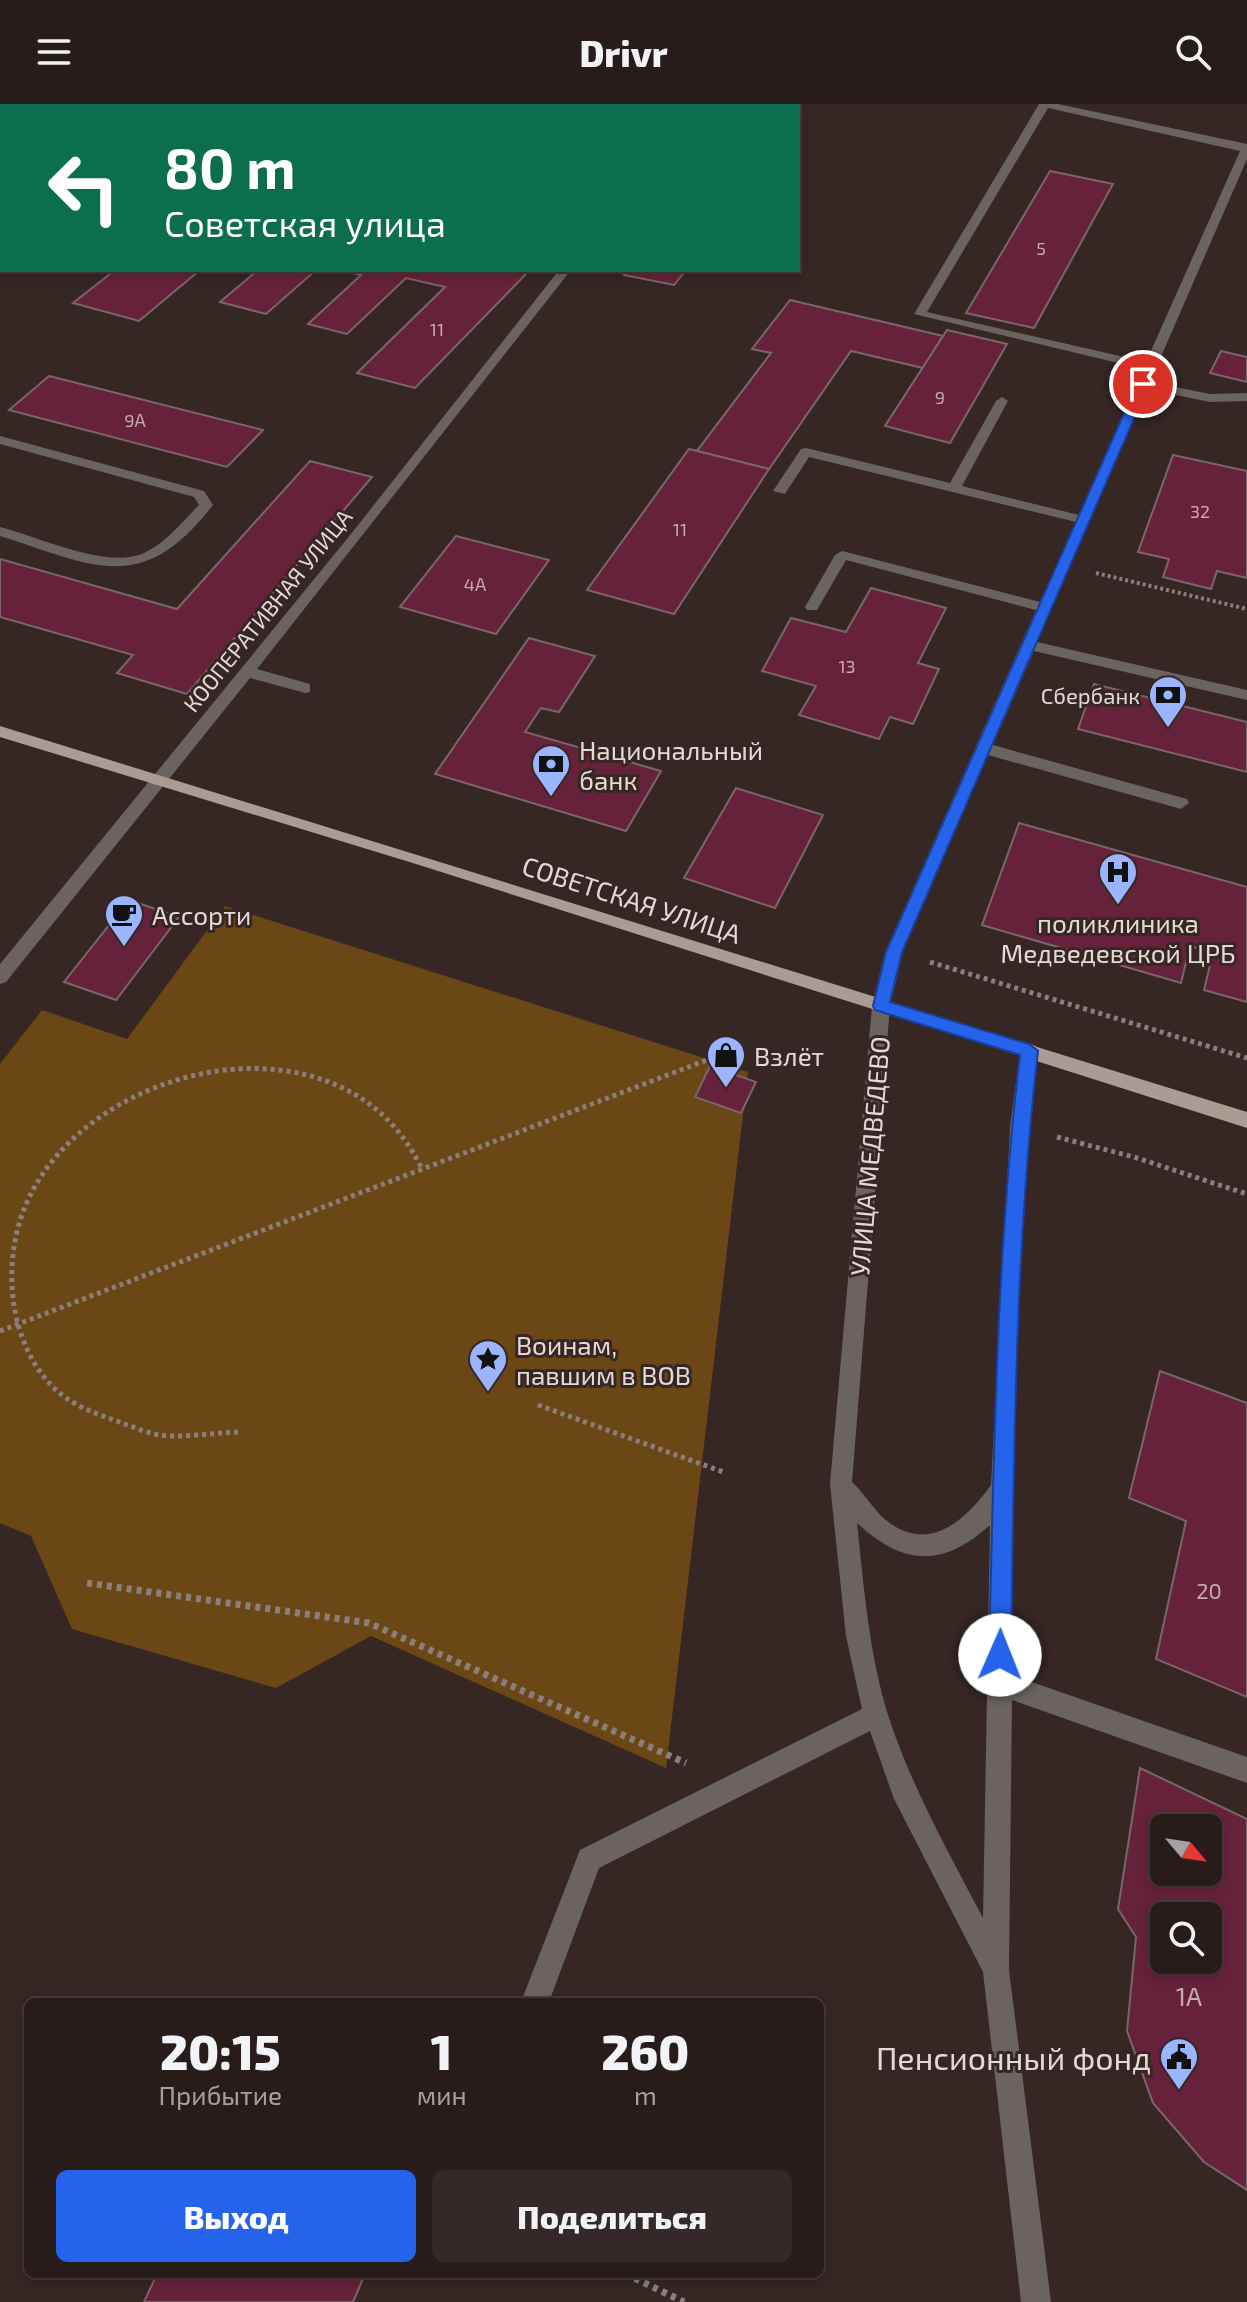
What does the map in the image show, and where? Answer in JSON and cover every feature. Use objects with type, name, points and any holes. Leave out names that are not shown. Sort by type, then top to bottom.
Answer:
[{"type":"main road","name":"СОВЕТСКАЯ УЛИЦА","points":[[0,731],[1247,1120]]},
{"type":"street","points":[[1151,367],[920,314],[1044,104],[1247,148]]},
{"type":"street","name":"УЛИЦА МЕДВЕДЕВО","points":[[996,1970],[903,1790],[876,1715],[858,1636],[841,1484],[881,1006],[894,952],[1247,148]]},
{"type":"street","name":"КООПЕРАТИВНАЯ УЛИЦА","points":[[0,977],[158,778],[423,456],[563,272]]},
{"type":"street","points":[[1143,384],[1210,398],[1247,397]]},
{"type":"street","points":[[954,488],[1002,401]]},
{"type":"street","points":[[0,440],[199,494],[206,505],[165,547],[139,560],[115,562],[0,531]]},
{"type":"street","points":[[780,491],[806,452],[1084,520]]},
{"type":"street","points":[[812,607],[842,555],[1045,608]]},
{"type":"street","points":[[1029,645],[1247,695]]},
{"type":"street","points":[[245,671],[305,688]]},
{"type":"street","points":[[984,748],[1181,803]]},
{"type":"street","name":"УЛИЦА МЕДВЕДЕВО","points":[[1029,1051],[1020,1127],[1002,1489],[996,1970],[1036,2302]]},
{"type":"street","points":[[841,1484],[860,1514],[886,1535],[909,1545],[937,1546],[963,1538],[984,1518],[1002,1489]]},
{"type":"street","points":[[999,1683],[1247,1770]]},
{"type":"street","points":[[537,1998],[589,1859],[876,1715]]},
{"type":"path","points":[[1095,573],[1247,609]]},
{"type":"path","points":[[920,959],[1247,1058]]},
{"type":"path","points":[[0,1331],[738,1048]]},
{"type":"path","points":[[238,1432],[158,1435],[88,1412],[48,1382],[15,1325],[9,1263],[28,1199],[69,1143],[143,1090],[210,1069],[278,1067],[340,1083],[378,1106],[415,1152],[422,1169]]},
{"type":"path","points":[[1020,1127],[1134,1157],[1247,1194]]},
{"type":"path","points":[[538,1405],[726,1473]]},
{"type":"path","points":[[87,1583],[369,1623],[694,1766]]},
{"type":"path","points":[[634,2278],[684,2302]]},
{"type":"shaded area","points":[[225,906],[748,1072],[666,1768],[371,1636],[276,1688],[72,1629],[31,1536],[0,1523],[0,1064],[42,1010],[127,1039]]},
{"type":"building","points":[[1050,171],[1113,184],[1034,328],[966,313]]},
{"type":"building","points":[[112,272],[198,272],[139,321],[73,303]]},
{"type":"building","points":[[256,272],[314,272],[266,314],[220,302]]},
{"type":"building","points":[[349,272],[528,272],[415,388],[357,373],[445,287],[406,278],[347,334],[308,324],[361,275]]},
{"type":"building","points":[[626,272],[684,272],[674,285],[624,275]]},
{"type":"building","points":[[790,300],[943,336],[923,368],[851,351],[769,469],[697,451],[771,353],[752,349]]},
{"type":"building","points":[[947,330],[1007,344],[950,443],[885,426]]},
{"type":"building","points":[[1221,351],[1247,357],[1247,382],[1210,373]]},
{"type":"building","points":[[49,376],[263,430],[227,467],[9,410]]},
{"type":"building","points":[[689,449],[769,469],[674,614],[587,590]]},
{"type":"building","points":[[1173,455],[1247,471],[1247,578],[1217,571],[1211,589],[1163,577],[1169,559],[1138,552]]},
{"type":"building","points":[[310,461],[372,477],[187,694],[117,673],[133,655],[0,617],[0,559],[177,609]]},
{"type":"building","points":[[456,536],[549,560],[496,634],[400,607]]},
{"type":"building","points":[[871,588],[946,608],[918,663],[939,669],[913,724],[890,717],[879,739],[799,715],[816,686],[762,671],[791,618],[846,632]]},
{"type":"building","points":[[529,638],[595,656],[559,712],[541,708],[525,732],[661,771],[626,831],[435,774]]},
{"type":"building","points":[[1094,684],[1247,722],[1247,772],[1078,729]]},
{"type":"building","points":[[736,788],[823,815],[775,908],[684,878]]},
{"type":"building","name":"поликлиника Медведевской ЦРБ","points":[[1019,823],[1247,887],[1247,1002],[1204,990],[1213,953],[1190,946],[1181,983],[982,925]]},
{"type":"building","points":[[129,900],[179,917],[116,1000],[64,982]]},
{"type":"building","name":"Взлёт","points":[[710,1066],[756,1082],[741,1113],[695,1097]]},
{"type":"building","points":[[1160,1371],[1247,1403],[1247,1697],[1156,1659],[1186,1521],[1129,1498]]},
{"type":"building","points":[[1140,1768],[1247,1819],[1247,2190],[1204,2162],[1153,2103],[1127,2031],[1136,1937],[1118,1909]]},
{"type":"building","points":[[155,2278],[363,2278],[353,2302],[144,2302]]},
{"type":"place","name":"Сбербанк","points":[[1168,729]]},
{"type":"place","name":"Национальный банк","points":[[551,798]]},
{"type":"place","name":"поликлиника Медведевской ЦРБ","points":[[1118,906]]},
{"type":"place","name":"Ассорти","points":[[124,948]]},
{"type":"place","name":"Взлёт","points":[[726,1089]]},
{"type":"place","name":"Воинам, павшим в ВОВ","points":[[488,1393]]},
{"type":"place","name":"Пенсионный фонд","points":[[1179,2091]]},
{"type":"route","points":[[1000,1655],[1006,1400],[1020,1127],[1029,1051],[881,1006],[894,952],[1143,384]]}]
